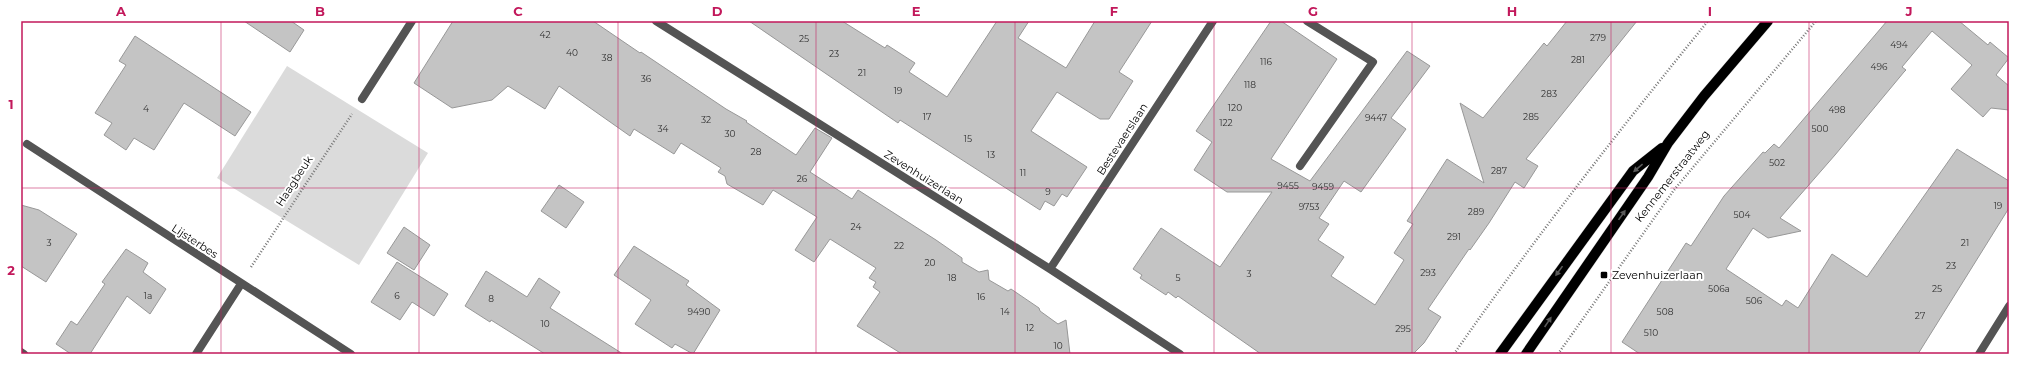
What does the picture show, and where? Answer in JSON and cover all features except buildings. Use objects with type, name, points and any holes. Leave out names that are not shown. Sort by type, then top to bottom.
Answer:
[{"type":"main road","name":"Kennemerstraatweg","points":[[1526,354],[1648,177],[1668,143],[1704,96],[1768,21]]},
{"type":"main road","name":"Kennemerstraatweg","points":[[1500,354],[1633,171],[1668,143]]},
{"type":"street","points":[[362,99],[412,21]]},
{"type":"street","name":"Zevenhuizerlaan","points":[[656,21],[1050,269],[1180,354]]},
{"type":"street","name":"Bestevaerslaan","points":[[1050,269],[1213,21]]},
{"type":"street","points":[[1300,166],[1374,62],[1307,21]]},
{"type":"street","name":"Lijsterbes","points":[[27,144],[351,354]]},
{"type":"street","points":[[196,354],[241,284]]},
{"type":"street","points":[[1979,354],[2009,306]]},
{"type":"path","points":[[1454,354],[1502,286],[1624,125],[1708,21]]},
{"type":"path","name":"Kennemerstraatweg","points":[[1558,354],[1674,190],[1816,21]]},
{"type":"path","name":"Haagbeuk","points":[[241,284],[362,99]]},
{"type":"shaded area","points":[[287,66],[428,153],[359,265],[217,178]]},
{"type":"place","name":"Zevenhuizerlaan","points":[[1604,275]]}]
